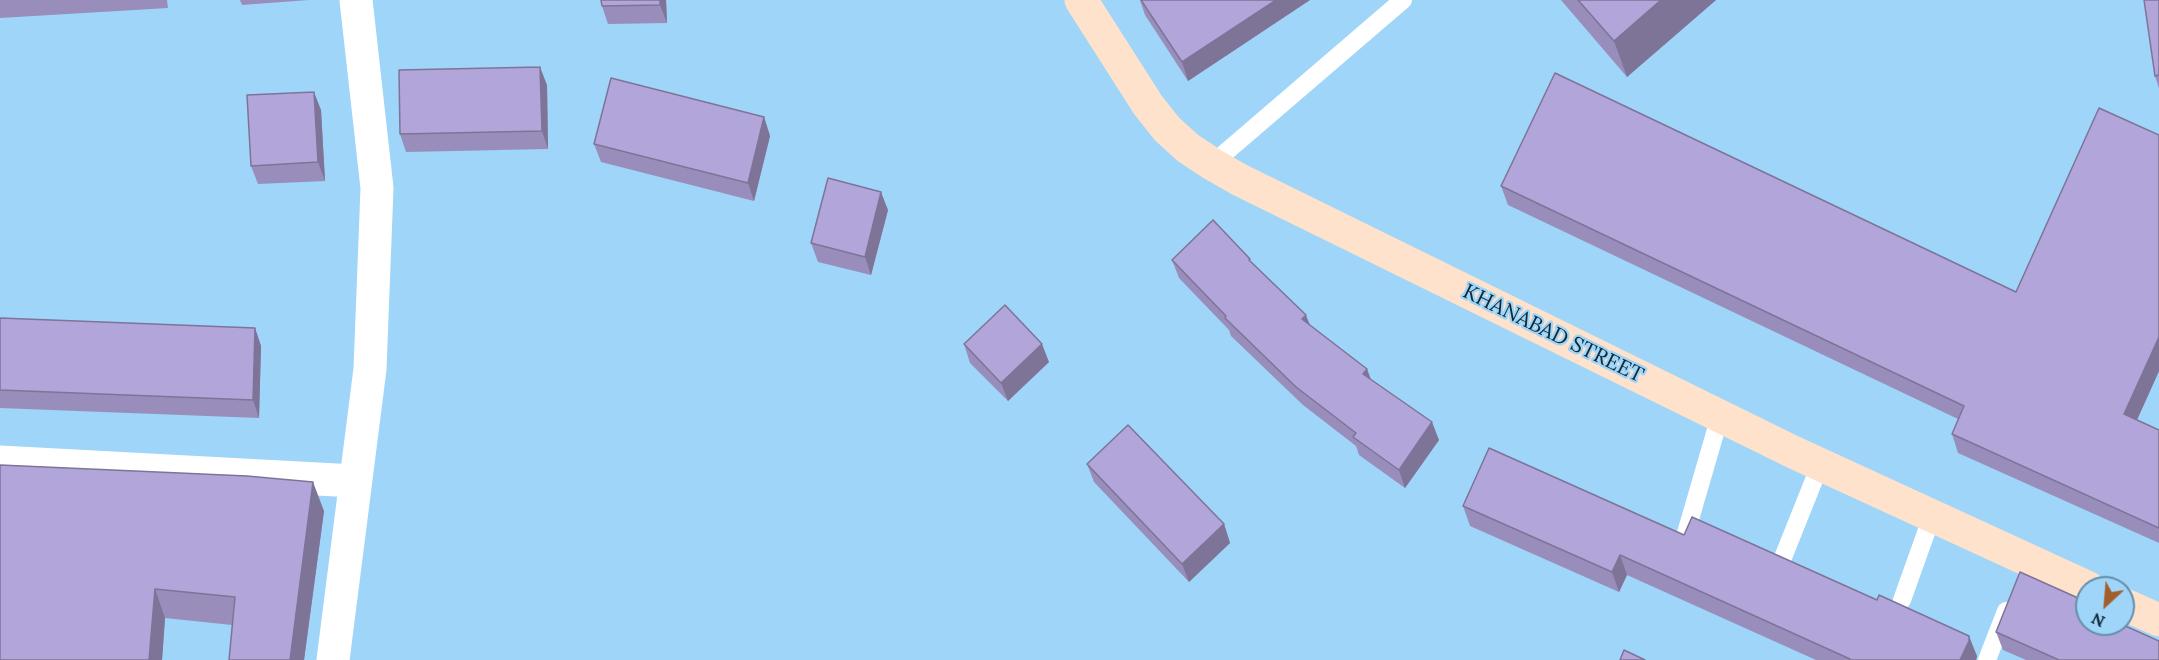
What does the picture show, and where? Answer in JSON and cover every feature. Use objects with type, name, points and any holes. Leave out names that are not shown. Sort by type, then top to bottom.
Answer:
[{"type":"main road","name":"KHANABAD STREET","points":[[1081,0],[1130,79],[1161,121],[1188,148],[1212,164],[1820,465],[1932,516],[2023,569],[2075,584]]},
{"type":"main road","points":[[2135,609],[2159,620]]},
{"type":"street","points":[[333,660],[370,369],[376,188],[356,0]]},
{"type":"street","points":[[0,462],[355,481]]},
{"type":"lane","points":[[1212,164],[1403,0]]},
{"type":"lane","points":[[1686,533],[1720,416]]},
{"type":"lane","points":[[1782,560],[1820,465]]},
{"type":"lane","points":[[1902,600],[1932,516]]},
{"type":"lane","points":[[1987,660],[2011,600]]},
{"type":"building","points":[[601,0],[660,0],[660,5],[602,6]]},
{"type":"building","points":[[1141,0],[1276,0],[1182,62]]},
{"type":"building","points":[[1578,0],[1661,0],[1614,41]]},
{"type":"building","points":[[2144,0],[2159,0],[2159,75],[2155,76]]},
{"type":"building","points":[[540,67],[542,131],[400,134],[399,70]]},
{"type":"building","points":[[1555,73],[2016,292],[2099,108],[2159,135],[2159,337],[2124,414],[2159,430],[2159,528],[1952,434],[1964,406],[1501,186]]},
{"type":"building","points":[[611,78],[764,117],[748,183],[594,144]]},
{"type":"building","points":[[314,92],[318,162],[251,166],[247,95]]},
{"type":"building","points":[[828,178],[881,192],[865,257],[811,243]]},
{"type":"building","points":[[1213,220],[1249,260],[1306,315],[1302,319],[1367,369],[1363,374],[1432,422],[1399,470],[1353,437],[1356,433],[1296,387],[1225,318],[1226,316],[1172,260]]},
{"type":"building","points":[[1005,305],[1042,344],[1001,383],[964,344]]},
{"type":"building","points":[[0,318],[255,328],[253,400],[0,390]]},
{"type":"building","points":[[1128,425],[1224,524],[1182,564],[1087,464]]},
{"type":"building","points":[[1489,448],[1684,535],[1692,517],[1877,600],[1879,595],[1969,636],[1969,641],[1960,660],[1850,660],[1620,555],[1612,572],[1463,506]]},
{"type":"building","points":[[0,465],[247,476],[313,482],[290,660],[229,660],[235,597],[155,589],[149,660],[0,660]]},
{"type":"building","points":[[2020,572],[2075,597],[2075,636],[2135,636],[2135,630],[2159,641],[2159,660],[2059,660],[1996,632]]},
{"type":"building","points":[[1624,650],[1645,660],[1620,660]]}]
